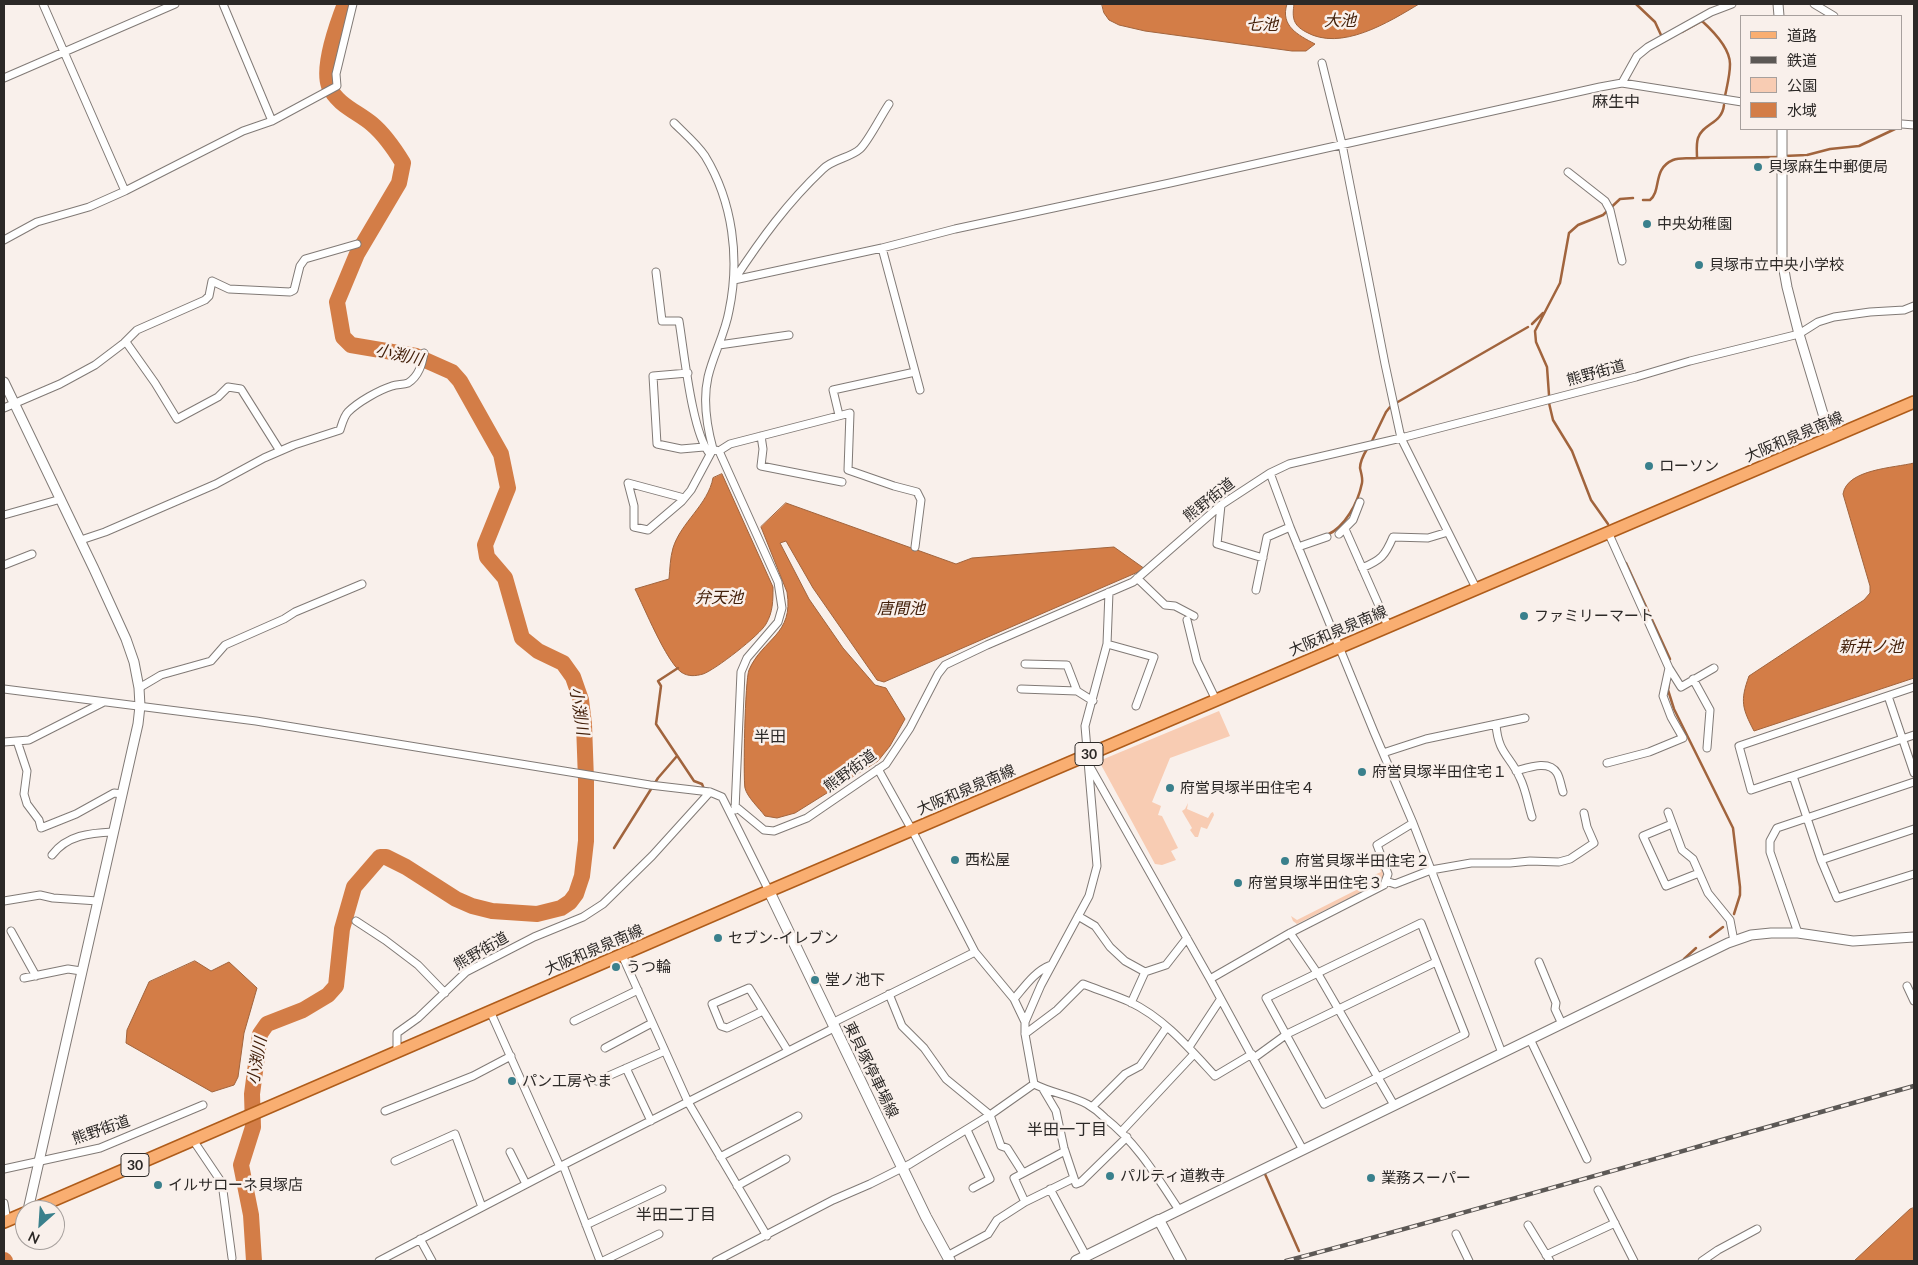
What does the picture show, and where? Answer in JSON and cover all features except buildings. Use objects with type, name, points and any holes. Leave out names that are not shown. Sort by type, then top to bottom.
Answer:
[{"type":"main road","name":"大阪和泉泉南線","points":[[52,1200],[769,891],[1087,758],[1340,646],[1830,437],[1912,406]]},
{"type":"main road","name":"東貝塚停車場線","points":[[769,891],[832,1026],[948,1259]]},
{"type":"main road","points":[[1076,1261],[1159,1220],[1181,1261]]},
{"type":"street","points":[[43,4],[125,191]]},
{"type":"street","points":[[4,78],[175,4]]},
{"type":"street","points":[[222,4],[272,121]]},
{"type":"street","points":[[4,240],[37,222],[89,207],[125,191],[243,131],[272,121],[337,86],[336,74],[352,4]]},
{"type":"street","points":[[1622,83],[1637,56],[1648,47],[1710,12],[1732,4]]},
{"type":"street","points":[[1814,4],[1832,15]]},
{"type":"street","points":[[1322,63],[1342,144],[1401,438],[1476,588]]},
{"type":"street","points":[[734,280],[882,248],[955,229],[1077,204],[1622,83],[1740,102]]},
{"type":"street","points":[[734,280],[763,235],[786,207],[824,167],[860,149],[889,104]]},
{"type":"street","points":[[674,123],[704,156],[720,188],[729,216],[734,246],[734,280],[729,312],[708,378],[708,432],[714,451],[778,582],[782,608],[778,622],[747,658],[741,672],[735,820]]},
{"type":"street","points":[[1782,130],[1782,259],[1799,334],[1830,437]]},
{"type":"street","points":[[1568,172],[1605,200],[1610,210],[1622,261]]},
{"type":"street","points":[[4,408],[32,398],[108,357],[137,330],[148,324],[205,300],[209,296],[212,281],[229,289],[290,292],[294,290],[300,266],[304,259],[358,244]]},
{"type":"street","points":[[882,248],[920,390]]},
{"type":"street","points":[[656,272],[662,321],[679,321],[697,425],[704,447]]},
{"type":"street","name":"熊野街道","points":[[735,806],[764,830],[774,831],[807,818],[886,764],[910,728],[938,674],[945,665],[1137,578],[1221,505],[1270,473],[1290,464],[1401,438],[1636,377],[1690,360],[1799,334],[1818,322],[1834,317],[1904,310],[1914,306]]},
{"type":"street","points":[[719,345],[789,335]]},
{"type":"street","points":[[126,342],[155,382],[177,419],[218,397],[228,387],[241,389],[280,451]]},
{"type":"street","points":[[81,540],[216,484],[280,451],[340,430],[347,413],[385,388],[406,384],[412,379],[422,364],[424,352]]},
{"type":"street","points":[[840,415],[833,390],[915,372]]},
{"type":"street","points":[[688,373],[653,376],[658,444],[681,449],[704,447],[714,451]]},
{"type":"street","points":[[4,382],[81,540],[126,639],[134,662],[140,706],[138,724],[37,1163],[31,1200]]},
{"type":"street","points":[[684,498],[628,483],[634,506],[634,527],[648,530],[684,498],[691,490],[714,451],[730,444],[850,413],[848,470],[918,492],[921,500],[915,547]]},
{"type":"street","points":[[761,436],[763,449],[761,466],[842,482]]},
{"type":"street","points":[[1270,473],[1298,547],[1413,823],[1502,1053]]},
{"type":"street","points":[[4,515],[61,499]]},
{"type":"street","points":[[1360,502],[1352,520],[1342,531],[1362,568],[1388,626]]},
{"type":"street","points":[[1221,505],[1217,544],[1263,558]]},
{"type":"street","points":[[1256,590],[1267,537],[1290,527]]},
{"type":"street","points":[[1362,568],[1383,557],[1392,537],[1428,538],[1448,532]]},
{"type":"street","points":[[1608,532],[1669,668],[1681,687],[1714,668]]},
{"type":"street","points":[[1298,547],[1326,537]]},
{"type":"street","points":[[4,565],[32,554]]},
{"type":"street","points":[[1137,578],[1165,605],[1174,606],[1190,618],[1196,661],[1216,700]]},
{"type":"street","points":[[139,688],[160,675],[211,661],[226,645],[284,619],[295,612],[362,584]]},
{"type":"street","points":[[1109,592],[1107,644],[1085,726],[1097,866],[1089,896],[1040,985],[1025,1022],[1024,1034],[1034,1084],[1043,1089],[1064,1094],[1092,1107],[1125,1134],[1150,1166],[1179,1210]]},
{"type":"street","points":[[1107,644],[1154,657],[1136,706]]},
{"type":"street","points":[[1025,664],[1067,665],[1077,690]]},
{"type":"street","points":[[1607,763],[1649,752],[1683,738],[1671,717],[1663,696],[1669,668]]},
{"type":"street","points":[[1693,679],[1710,710],[1707,748]]},
{"type":"street","points":[[1914,687],[1739,746],[1751,790],[1914,735]]},
{"type":"street","points":[[4,689],[256,721],[553,770],[710,792],[722,797],[769,891]]},
{"type":"street","points":[[1021,689],[1077,690],[1093,701]]},
{"type":"street","points":[[1888,696],[1914,773]]},
{"type":"street","points":[[4,742],[29,740],[105,702]]},
{"type":"street","points":[[1383,753],[1426,740],[1525,718]]},
{"type":"street","points":[[1496,724],[1497,738],[1502,751],[1520,778],[1532,817]]},
{"type":"street","points":[[17,741],[27,771],[24,794],[27,804],[39,820],[41,828],[76,814],[114,793],[122,794]]},
{"type":"street","points":[[1087,758],[1220,1000],[1253,1056],[1303,1150]]},
{"type":"street","points":[[1516,771],[1537,765],[1550,767],[1556,771],[1563,792]]},
{"type":"street","points":[[878,770],[912,830],[974,952],[1014,999],[1025,1022]]},
{"type":"street","points":[[1793,776],[1821,860],[1837,898],[1914,874]]},
{"type":"street","points":[[1798,933],[1770,852],[1770,841],[1777,828],[1914,782]]},
{"type":"street","name":"熊野街道","points":[[397,1051],[397,1033],[418,1018],[466,972],[534,937],[582,917],[603,904],[665,842],[710,792]]},
{"type":"street","points":[[1668,812],[1682,850],[1693,859],[1708,893],[1730,920],[1734,941]]},
{"type":"street","points":[[1386,881],[1395,884],[1431,870],[1472,863],[1510,863],[1530,860],[1559,862],[1570,859],[1594,843],[1587,827],[1584,813]]},
{"type":"street","points":[[1210,979],[1290,932],[1384,884],[1388,874],[1377,845],[1413,823]]},
{"type":"street","points":[[1672,824],[1643,836],[1666,886],[1699,873]]},
{"type":"street","points":[[1821,860],[1914,830]]},
{"type":"street","points":[[52,855],[58,847],[72,838],[96,833],[114,832]]},
{"type":"street","points":[[4,901],[40,895],[53,898],[98,901]]},
{"type":"street","points":[[1078,916],[1095,926],[1110,947],[1125,961],[1145,972]]},
{"type":"street","points":[[356,921],[418,965],[444,993]]},
{"type":"street","points":[[1421,923],[1436,962],[1466,1034],[1324,1104],[1266,998],[1421,923]]},
{"type":"street","points":[[11,931],[36,976]]},
{"type":"street","points":[[1290,932],[1318,974],[1394,1105]]},
{"type":"street","points":[[1159,1220],[1734,941],[1751,935],[1798,933],[1853,941],[1914,937]]},
{"type":"street","points":[[1131,1002],[1145,972],[1166,965],[1187,938]]},
{"type":"street","points":[[379,1261],[788,1051],[889,994],[974,952]]},
{"type":"street","points":[[622,955],[688,1102],[767,1236]]},
{"type":"street","points":[[1024,1034],[1057,1010],[1083,984],[1131,1002],[1189,1046],[1215,1076],[1253,1056],[1287,1034],[1436,962]]},
{"type":"street","points":[[1539,962],[1556,1003],[1555,1009],[1562,1024]]},
{"type":"street","points":[[1014,999],[1036,973],[1051,966]]},
{"type":"street","points":[[24,978],[68,969],[82,971]]},
{"type":"street","points":[[1907,986],[1914,1001]]},
{"type":"street","points":[[763,1012],[727,1028],[721,1026],[712,1004],[749,988],[788,1051]]},
{"type":"street","points":[[574,1021],[638,990]]},
{"type":"street","points":[[889,994],[902,1026],[924,1048],[946,1079],[990,1115],[1001,1146],[1007,1148],[1023,1173]]},
{"type":"street","points":[[1189,1046],[1220,1000]]},
{"type":"street","points":[[490,1011],[561,1166],[601,1261],[660,1234]]},
{"type":"street","points":[[604,1048],[652,1023]]},
{"type":"street","points":[[1092,1107],[1125,1074],[1140,1066],[1166,1028]]},
{"type":"street","points":[[1530,1040],[1587,1159]]},
{"type":"street","points":[[596,1080],[665,1051]]},
{"type":"street","points":[[1043,1089],[1056,1111],[1065,1151],[1076,1184],[1081,1182],[1125,1134],[1194,1054]]},
{"type":"street","points":[[385,1111],[473,1076],[510,1056]]},
{"type":"street","points":[[626,1068],[651,1121]]},
{"type":"street","points":[[716,1261],[833,1200],[902,1168],[967,1130],[1034,1084]]},
{"type":"street","name":"熊野街道","points":[[4,1170],[100,1148],[203,1105]]},
{"type":"street","points":[[720,1157],[798,1116]]},
{"type":"street","points":[[967,1130],[990,1179],[973,1188]]},
{"type":"street","points":[[395,1161],[455,1134],[482,1207]]},
{"type":"street","points":[[193,1140],[222,1183],[232,1258]]},
{"type":"street","points":[[1025,1202],[1014,1178],[1065,1151]]},
{"type":"street","points":[[510,1152],[526,1184]]},
{"type":"street","points":[[737,1186],[786,1159]]},
{"type":"street","points":[[948,1259],[988,1234],[997,1220],[1025,1202],[1074,1178]]},
{"type":"street","points":[[586,1225],[662,1189]]},
{"type":"street","points":[[1050,1189],[1086,1256]]},
{"type":"street","points":[[1598,1190],[1634,1261]]},
{"type":"street","points":[[4,1203],[6,1222]]},
{"type":"street","points":[[1528,1225],[1548,1258],[1615,1224]]},
{"type":"street","points":[[1702,1261],[1757,1229]]},
{"type":"street","points":[[1456,1234],[1469,1261]]},
{"type":"street","points":[[420,1239],[432,1261]]},
{"type":"green space","points":[[1219,711],[1230,736],[1170,758],[1152,802],[1161,806],[1158,815],[1162,816],[1178,848],[1171,851],[1176,860],[1162,865],[1155,864],[1099,761]]},
{"type":"green space","points":[[1188,803],[1187,809],[1208,818],[1213,812],[1214,815],[1207,829],[1201,827],[1198,837],[1195,837],[1190,830],[1192,828],[1182,811]]},
{"type":"green space","points":[[1369,852],[1377,853],[1384,875],[1379,883],[1297,924],[1293,921],[1291,916],[1297,920],[1376,880],[1374,875],[1381,872],[1375,854],[1368,856]]},
{"type":"water","name":"七池","points":[[1102,4],[1287,4],[1285,12],[1288,24],[1302,37],[1315,44],[1306,51],[1292,51],[1145,31],[1119,25],[1109,20],[1104,13]]},
{"type":"water","name":"大池","points":[[1294,4],[1419,4],[1379,26],[1349,37],[1334,39],[1320,37],[1298,27],[1293,17]]},
{"type":"water","name":"新井ノ池","points":[[1914,463],[1914,678],[1754,731],[1745,710],[1743,698],[1749,676],[1864,600],[1870,593],[1870,586],[1843,494],[1846,486],[1853,479],[1872,471]]},
{"type":"water","name":"弁天池","points":[[722,474],[773,587],[772,606],[766,624],[747,644],[709,671],[695,676],[684,674],[675,666],[656,633],[635,589],[669,579],[671,556],[677,539],[706,497],[713,478]]},
{"type":"water","name":"唐間池","points":[[786,503],[956,564],[972,558],[1114,547],[1145,569],[884,682],[877,680],[813,588],[786,541],[780,543],[809,599],[843,648],[875,685],[886,688],[905,719],[890,746],[878,761],[795,813],[777,818],[765,816],[751,799],[745,788],[746,691],[749,670],[755,659],[776,635],[786,618],[788,606],[787,592],[761,527]]},
{"type":"water","points":[[195,961],[211,971],[229,962],[257,988],[244,1033],[238,1077],[234,1085],[212,1092],[126,1043],[127,1030],[149,982]]},
{"type":"water","points":[[1914,1208],[1914,1261],[1854,1261],[1910,1209]]},
{"type":"waterway","name":"小渕川","points":[[254,1261],[251,1215],[241,1165],[253,1127],[252,1094],[260,1034],[267,1024],[303,1010],[328,995],[336,986],[342,929],[354,887],[380,857],[386,857],[406,867],[456,899],[472,906],[492,911],[537,914],[561,908],[570,902],[576,894],[582,876],[586,841],[584,724],[581,700],[573,677],[563,663],[538,651],[522,638],[505,578],[487,557],[485,545],[508,488],[501,454],[460,381],[452,372],[416,356],[351,345],[343,337],[337,302],[357,254],[399,183],[403,163],[381,132],[342,103],[329,86],[327,78],[329,56],[345,4]]},
{"type":"waterway","points":[[1636,4],[1655,22],[1661,35],[1664,36]]},
{"type":"waterway","points":[[1682,32],[1702,21],[1724,46],[1730,64],[1725,96]]},
{"type":"waterway","points":[[1643,200],[1650,200],[1654,196],[1660,174],[1666,164],[1676,159],[1697,158],[1697,143],[1700,133],[1720,116],[1724,105]]},
{"type":"waterway","points":[[1784,156],[1807,155],[1830,149],[1859,146],[1893,130]]},
{"type":"waterway","points":[[1697,158],[1779,157]]},
{"type":"waterway","points":[[1549,395],[1547,367],[1536,342],[1535,331],[1560,283],[1569,233],[1578,225],[1603,215],[1620,199],[1633,198]]},
{"type":"waterway","points":[[1532,324],[1543,313]]},
{"type":"waterway","points":[[1396,403],[1528,327]]},
{"type":"waterway","points":[[1549,403],[1553,420],[1572,451],[1591,500],[1608,524]]},
{"type":"waterway","points":[[1372,441],[1390,407]]},
{"type":"waterway","points":[[1327,535],[1340,526],[1354,506],[1362,483],[1361,463],[1367,449]]},
{"type":"waterway","points":[[1626,563],[1670,659]]},
{"type":"waterway","points":[[678,668],[658,681],[661,686],[656,724],[694,781],[702,784],[704,789]]},
{"type":"waterway","points":[[1669,683],[1668,690],[1674,709],[1733,828],[1740,887],[1740,895],[1734,914]]},
{"type":"waterway","points":[[614,848],[658,778],[677,756]]},
{"type":"waterway","points":[[1710,937],[1723,927]]},
{"type":"waterway","points":[[1684,959],[1696,948]]},
{"type":"waterway","points":[[1265,1174],[1299,1251]]},
{"type":"railway","points":[[1286,1261],[1914,1086]]},
{"type":"place","name":"貝塚麻生中郵便局","points":[[1758,167]]},
{"type":"place","name":"中央幼稚園","points":[[1647,224]]},
{"type":"place","name":"貝塚市立中央小学校","points":[[1699,265]]},
{"type":"place","name":"ローソン","points":[[1649,466]]},
{"type":"place","name":"ファミリーマート","points":[[1524,616]]},
{"type":"place","name":"府営貝塚半田住宅１","points":[[1362,772]]},
{"type":"place","name":"府営貝塚半田住宅４","points":[[1170,788]]},
{"type":"place","name":"西松屋","points":[[955,860]]},
{"type":"place","name":"府営貝塚半田住宅２","points":[[1285,861]]},
{"type":"place","name":"府営貝塚半田住宅３","points":[[1238,883]]},
{"type":"place","name":"セブン-イレブン","points":[[718,938]]},
{"type":"place","name":"うつ輪","points":[[616,967]]},
{"type":"place","name":"堂ノ池下","points":[[815,980]]},
{"type":"place","name":"パン工房やま","points":[[512,1081]]},
{"type":"place","name":"パルティ道教寺","points":[[1110,1176]]},
{"type":"place","name":"業務スーパー","points":[[1371,1178]]},
{"type":"place","name":"イルサローネ貝塚店","points":[[158,1185]]},
{"type":"district","name":"麻生中","points":[[1616,102]]},
{"type":"district","name":"半田","points":[[770,737]]},
{"type":"district","name":"半田一丁目","points":[[1067,1130]]},
{"type":"district","name":"半田二丁目","points":[[676,1215]]}]
